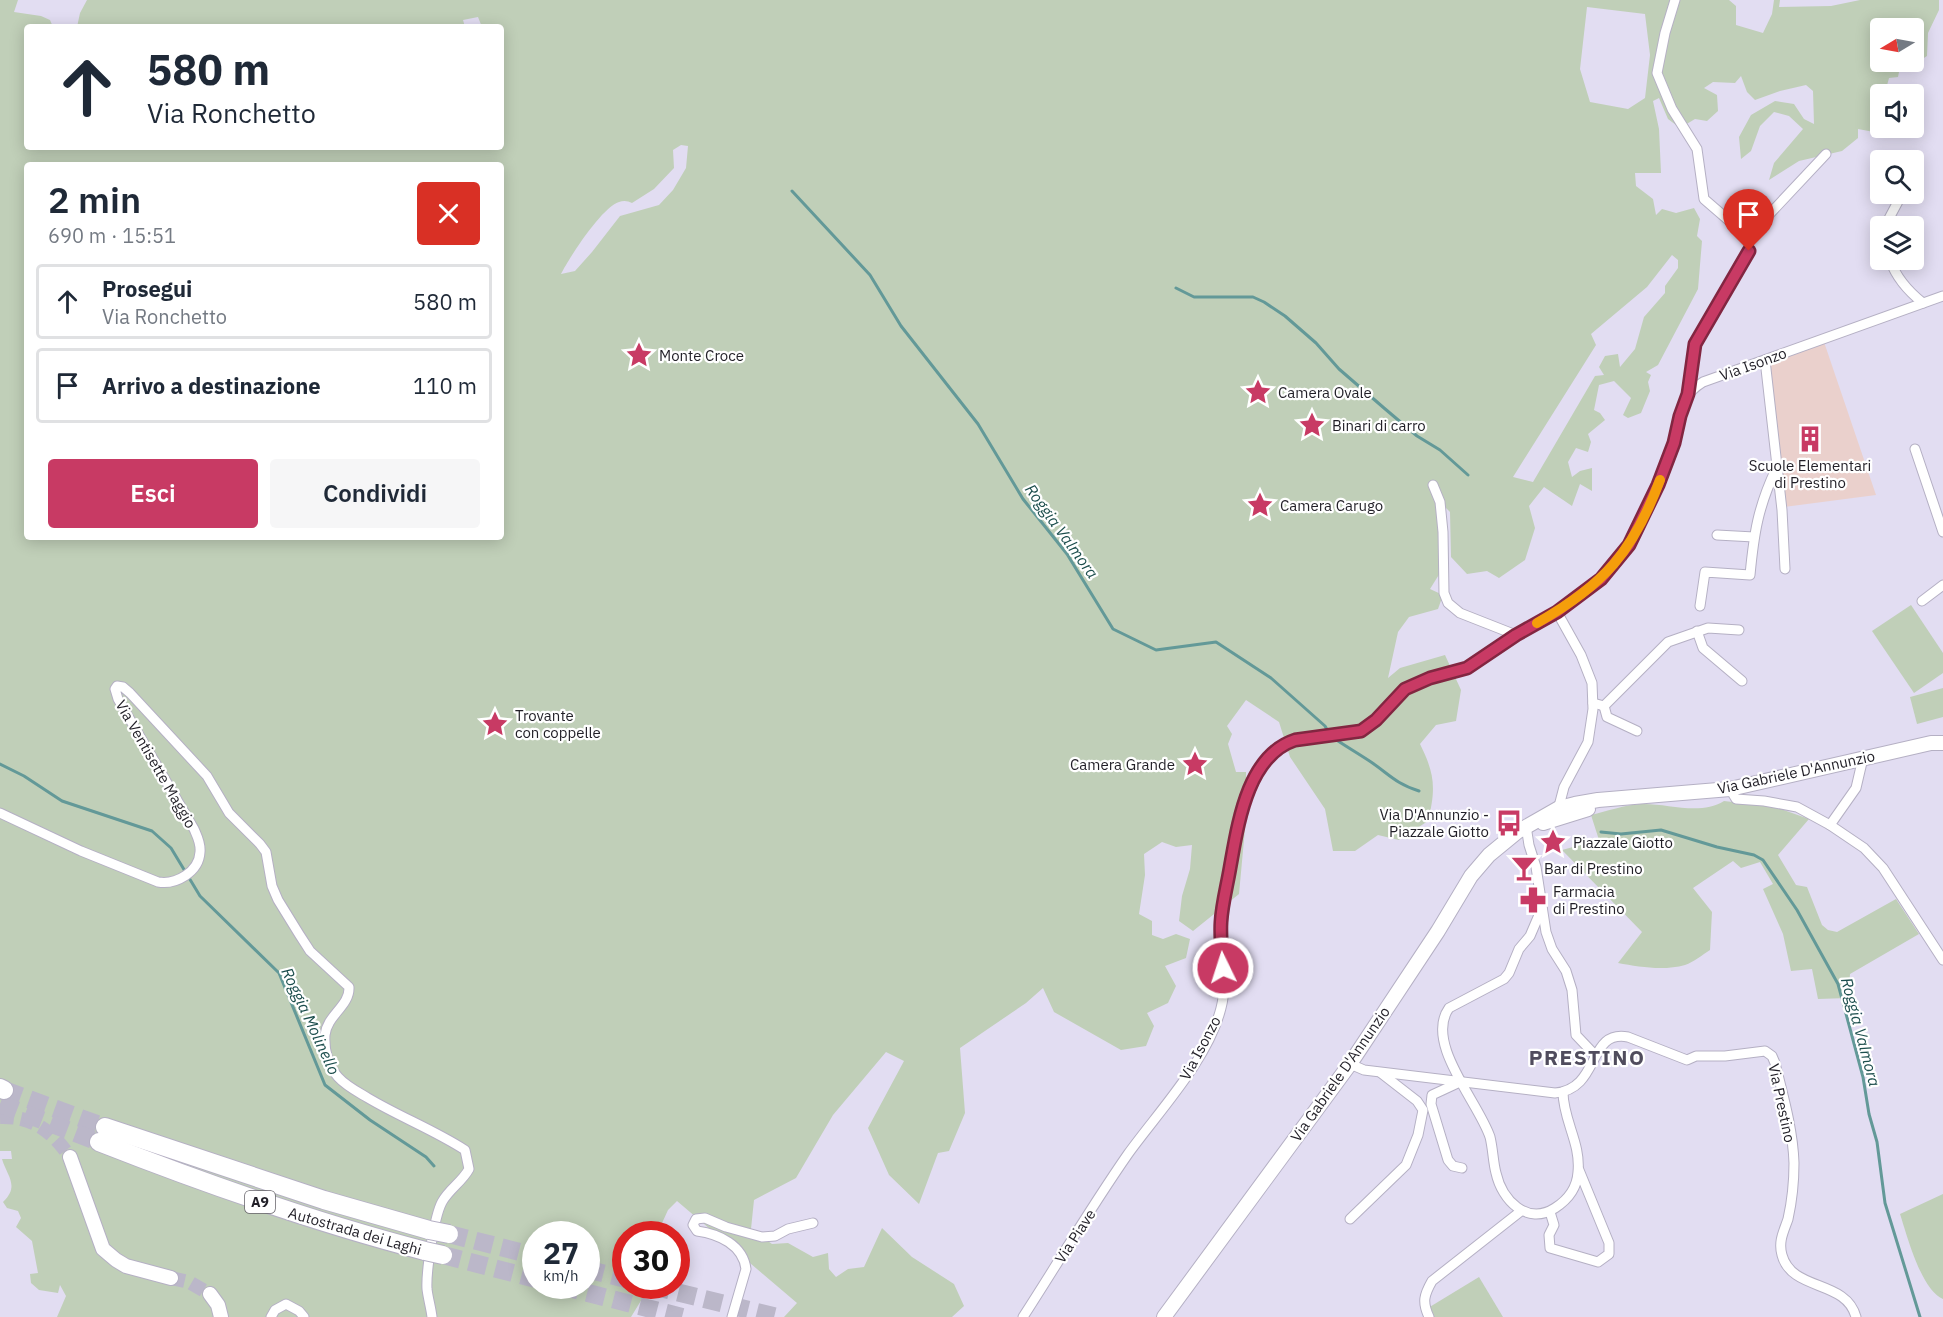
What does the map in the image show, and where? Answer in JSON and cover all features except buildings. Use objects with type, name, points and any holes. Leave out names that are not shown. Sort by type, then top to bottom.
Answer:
[{"type":"highway","name":"Autostrada dei Laghi","points":[[443,1255],[332,1226],[259,1202],[102,1134],[448,1234]]},
{"type":"main road","name":"Via Gabriele D'Annunzio","points":[[1544,820],[1560,808],[1575,804],[1730,789],[1943,742]]},
{"type":"main road","name":"Via Gabriele D'Annunzio","points":[[1164,1317],[1350,1064],[1438,931],[1471,876],[1489,855],[1524,829],[1544,820],[1612,799]]},
{"type":"main road","points":[[70,1157],[103,1249],[126,1266],[171,1278]]},
{"type":"main road","points":[[210,1294],[218,1305],[221,1317]]},
{"type":"street","points":[[1675,0],[1665,33],[1657,73],[1672,109],[1697,149],[1704,199],[1748,237],[1749,251],[1695,344],[1688,394]]},
{"type":"street","points":[[1748,237],[1826,154]]},
{"type":"street","points":[[1894,270],[1912,294],[1923,303]]},
{"type":"street","name":"Via Isonzo","points":[[1127,1155],[1189,1073],[1212,1032],[1221,1008],[1223,968],[1221,923],[1224,898],[1239,822],[1249,790],[1271,753],[1295,740],[1361,731],[1376,720],[1405,689],[1430,678],[1467,668],[1516,635],[1557,612],[1601,579],[1629,545],[1662,475],[1688,394],[1703,382],[1943,296]]},
{"type":"street","points":[[1765,360],[1785,569]]},
{"type":"street","points":[[1915,449],[1943,532]]},
{"type":"street","points":[[1700,606],[1706,572],[1750,575],[1754,537],[1763,498],[1777,467]]},
{"type":"street","points":[[1433,485],[1440,502],[1444,593],[1448,603],[1460,613],[1516,635]]},
{"type":"street","points":[[1717,535],[1754,537]]},
{"type":"street","points":[[1922,601],[1943,585]]},
{"type":"street","points":[[1544,820],[1564,790],[1588,742],[1593,704],[1592,683],[1581,654],[1557,612]]},
{"type":"street","points":[[1604,706],[1668,642],[1708,628],[1739,630]]},
{"type":"street","points":[[1697,631],[1703,648],[1742,681]]},
{"type":"street","name":"Via Ventisette Maggio","points":[[0,813],[81,851],[158,882],[172,883],[181,879],[191,869],[200,849],[194,828],[118,699],[115,689],[117,686],[123,687],[130,693],[201,769],[229,813],[266,852],[272,886],[278,900],[310,951],[349,987],[346,1001],[328,1023],[325,1032],[327,1057],[339,1078],[385,1108],[465,1150],[469,1169],[464,1179],[443,1200],[437,1214],[427,1288],[432,1317]]},
{"type":"street","points":[[1593,704],[1604,706]]},
{"type":"street","points":[[1604,706],[1607,717],[1637,731]]},
{"type":"street","points":[[1830,825],[1856,788],[1863,758]]},
{"type":"street","points":[[1730,789],[1736,799],[1797,807],[1830,825],[1864,848],[1883,868],[1943,960]]},
{"type":"street","points":[[1564,790],[1567,800],[1575,804]]},
{"type":"street","points":[[1560,808],[1564,790]]},
{"type":"street","points":[[1524,829],[1536,867],[1549,940],[1566,971],[1572,990],[1576,1035],[1595,1055]]},
{"type":"street","points":[[1350,1064],[1364,1071],[1460,1082],[1563,1092],[1563,1105],[1578,1152],[1579,1169],[1576,1185],[1569,1196],[1550,1212],[1531,1214],[1521,1211],[1510,1202],[1502,1190],[1496,1174],[1490,1137],[1460,1082],[1442,1030],[1445,1014],[1455,1004],[1478,994],[1504,979],[1509,973],[1520,949],[1530,936],[1542,908]]},
{"type":"street","name":"Via Prestino","points":[[1563,1092],[1582,1082],[1595,1055],[1612,1037],[1621,1036],[1687,1060],[1696,1056],[1725,1056],[1757,1051],[1765,1051],[1772,1056],[1787,1112],[1794,1162],[1788,1219],[1781,1242],[1782,1254],[1787,1266],[1796,1274],[1836,1291],[1847,1300],[1856,1317]]},
{"type":"street","points":[[1350,1219],[1406,1165],[1418,1135],[1423,1110],[1416,1101],[1379,1072]]},
{"type":"street","points":[[1460,1082],[1432,1095],[1431,1104],[1448,1160],[1453,1166],[1462,1168]]},
{"type":"street","name":"Via Piave","points":[[1023,1317],[1127,1155]]},
{"type":"street","points":[[1550,1212],[1554,1225],[1548,1235],[1550,1248],[1598,1262],[1609,1254],[1609,1243],[1579,1169]]},
{"type":"street","points":[[1429,1317],[1424,1306],[1424,1294],[1432,1281],[1521,1211]]},
{"type":"street","points":[[732,1317],[746,1263],[729,1241],[711,1233],[697,1231],[693,1225],[696,1220],[705,1218],[726,1227],[762,1237],[775,1236],[788,1229],[813,1223]]},
{"type":"street","points":[[271,1317],[275,1310],[286,1304],[299,1311],[304,1317]]},
{"type":"shaded area","points":[[1824,342],[1876,495],[1784,507],[1768,361]]},
{"type":"green space","points":[[0,0],[18,0],[14,12],[41,16],[50,20],[52,24],[24,24],[24,150],[504,150],[504,24],[481,24],[478,17],[463,20],[464,24],[78,24],[80,13],[87,0],[1729,0],[1736,6],[1736,25],[1763,33],[1772,14],[1774,0],[1780,0],[1779,7],[1831,6],[1860,0],[1939,0],[1939,10],[1928,33],[1927,56],[1924,58],[1924,18],[1870,18],[1870,72],[1899,72],[1898,77],[1889,78],[1887,84],[1870,84],[1870,131],[1858,129],[1858,138],[1842,151],[1799,161],[1769,180],[1774,163],[1803,129],[1789,116],[1774,112],[1760,126],[1751,151],[1741,159],[1739,137],[1751,115],[1775,101],[1794,104],[1804,119],[1814,124],[1813,91],[1806,85],[1755,100],[1747,92],[1741,76],[1735,83],[1713,82],[1704,88],[1717,95],[1718,111],[1707,121],[1695,119],[1680,128],[1668,119],[1659,98],[1653,101],[1659,129],[1661,173],[1635,173],[1636,186],[1653,199],[1656,215],[1662,209],[1676,213],[1694,208],[1700,219],[1697,236],[1702,241],[1698,289],[1658,365],[1646,372],[1651,375],[1648,382],[1650,391],[1641,413],[1628,418],[1623,415],[1631,398],[1614,381],[1599,385],[1594,410],[1600,413],[1605,420],[1588,434],[1591,442],[1588,452],[1576,448],[1568,462],[1572,477],[1580,471],[1592,468],[1592,491],[1580,484],[1572,506],[1544,487],[1529,506],[1535,528],[1525,560],[1499,578],[1487,571],[1467,574],[1451,557],[1450,512],[1433,495],[1441,516],[1440,573],[1430,589],[1443,595],[1438,609],[1409,617],[1398,632],[1388,678],[1400,668],[1445,655],[1461,690],[1456,721],[1436,725],[1420,744],[1429,764],[1433,782],[1428,821],[1399,840],[1378,835],[1355,851],[1333,851],[1325,809],[1290,757],[1279,722],[1246,700],[1227,726],[1232,734],[1228,744],[1236,772],[1246,772],[1246,818],[1239,894],[1193,931],[1179,921],[1182,896],[1190,869],[1192,845],[1176,847],[1162,842],[1144,854],[1145,875],[1139,914],[1152,921],[1152,935],[1163,939],[1176,934],[1190,939],[1186,958],[1165,966],[1176,986],[1168,1003],[1147,1013],[1154,1026],[1146,1046],[1121,1050],[1054,1012],[1043,988],[1026,1003],[960,1048],[965,1113],[949,1151],[938,1153],[919,1204],[889,1175],[868,1128],[904,1061],[886,1052],[833,1115],[796,1178],[754,1200],[751,1229],[772,1244],[788,1243],[813,1257],[828,1253],[829,1269],[836,1277],[848,1269],[864,1267],[882,1228],[912,1257],[954,1284],[964,1306],[952,1317],[784,1317],[797,1303],[677,1201],[668,1210],[663,1221],[612,1221],[612,1299],[642,1299],[631,1317],[57,1317],[66,1296],[60,1285],[58,1293],[39,1290],[31,1283],[30,1274],[38,1273],[32,1241],[16,1227],[21,1218],[18,1211],[7,1208],[3,1202],[11,1191],[11,1181],[2,1159],[12,1159],[11,1151],[0,1151]],"holes":[[[1587,7],[1645,14],[1650,55],[1645,98],[1628,109],[1590,102],[1580,69]],[[681,145],[688,146],[686,168],[673,190],[659,205],[620,216],[575,271],[561,274],[578,246],[604,213],[619,202],[632,203],[654,189],[674,168],[673,150]],[[1672,255],[1678,260],[1678,268],[1665,286],[1665,293],[1644,317],[1635,349],[1620,367],[1618,354],[1605,356],[1599,367],[1604,375],[1595,376],[1533,482],[1513,477],[1596,345],[1591,334],[1647,287]]]},
{"type":"green space","points":[[1911,605],[1943,653],[1943,673],[1914,693],[1872,631]]},
{"type":"green space","points":[[1943,688],[1943,717],[1917,724],[1910,697]]},
{"type":"green space","points":[[1724,801],[1775,807],[1809,819],[1778,855],[1796,885],[1807,887],[1822,925],[1828,930],[1837,932],[1896,899],[1919,934],[1850,974],[1848,998],[1818,999],[1812,969],[1791,971],[1783,934],[1763,889],[1773,884],[1760,862],[1741,868],[1733,861],[1693,888],[1712,912],[1710,950],[1692,962],[1677,967],[1652,968],[1618,963],[1642,932],[1562,850],[1599,840],[1591,815],[1635,805],[1705,808]]},
{"type":"green space","points":[[1943,1194],[1943,1299],[1935,1294],[1922,1274],[1900,1214]]},
{"type":"green space","points":[[1479,1277],[1503,1317],[1434,1317],[1428,1308]]},
{"type":"waterway","name":"Roggia Valmora","points":[[792,191],[870,275],[901,326],[978,424],[1023,499],[1067,554],[1113,629],[1156,650],[1216,642],[1271,678],[1325,726],[1330,735]]},
{"type":"waterway","points":[[1176,288],[1194,297],[1253,297],[1264,302],[1285,316],[1316,343],[1339,369],[1417,436],[1440,450],[1468,475]]},
{"type":"waterway","name":"Roggia Valmora","points":[[1335,739],[1398,782],[1419,791]]},
{"type":"waterway","name":"Roggia Molinello","points":[[0,764],[24,776],[62,801],[152,831],[171,848],[200,896],[279,973],[325,1085],[370,1120],[426,1157],[434,1166]]},
{"type":"waterway","name":"Roggia Valmora","points":[[1601,832],[1621,834],[1661,830],[1717,847],[1754,855],[1763,860],[1797,910],[1838,984],[1863,1077],[1869,1114],[1877,1142],[1885,1203],[1920,1317]]},
{"type":"tunnel","points":[[4,1090],[105,1127]]},
{"type":"tunnel","points":[[0,1104],[99,1142]]},
{"type":"tunnel","points":[[0,1117],[22,1119],[41,1127],[70,1157]]},
{"type":"tunnel","points":[[449,1234],[522,1252]]},
{"type":"tunnel","points":[[443,1255],[522,1275]]},
{"type":"tunnel","points":[[600,1272],[612,1276]]},
{"type":"tunnel","points":[[171,1278],[189,1282],[210,1294]]},
{"type":"tunnel","points":[[690,1295],[777,1317]]},
{"type":"tunnel","points":[[600,1296],[682,1317]]},
{"type":"slow traffic","points":[[1537,623],[1557,612],[1601,579],[1616,562],[1641,523],[1660,480]]},
{"type":"place","name":"Monte Croce","points":[[639,355]]},
{"type":"place","name":"Camera Ovale","points":[[1258,392]]},
{"type":"place","name":"Binari di carro","points":[[1312,425]]},
{"type":"place","name":"Scuole Elementari di Prestino","points":[[1810,439]]},
{"type":"place","name":"Camera Carugo","points":[[1260,505]]},
{"type":"place","name":"Trovante con coppelle","points":[[495,724]]},
{"type":"place","name":"Camera Grande","points":[[1195,764]]},
{"type":"place","name":"Via D'Annunzio - Piazzale Giotto","points":[[1509,823]]},
{"type":"place","name":"Piazzale Giotto","points":[[1553,842]]},
{"type":"place","name":"Bar di Prestino","points":[[1524,868]]},
{"type":"place","name":"Farmacia di Prestino","points":[[1533,900]]},
{"type":"district","name":"PRESTINO","points":[[1587,1057]]},
{"type":"route","points":[[1223,968],[1221,923],[1224,898],[1239,822],[1249,790],[1262,765],[1271,753],[1286,743],[1361,731],[1376,720],[1405,689],[1415,683],[1467,668],[1516,635],[1557,612],[1601,579],[1629,545],[1641,523],[1674,443],[1683,401],[1688,394],[1695,344],[1749,251]]}]
